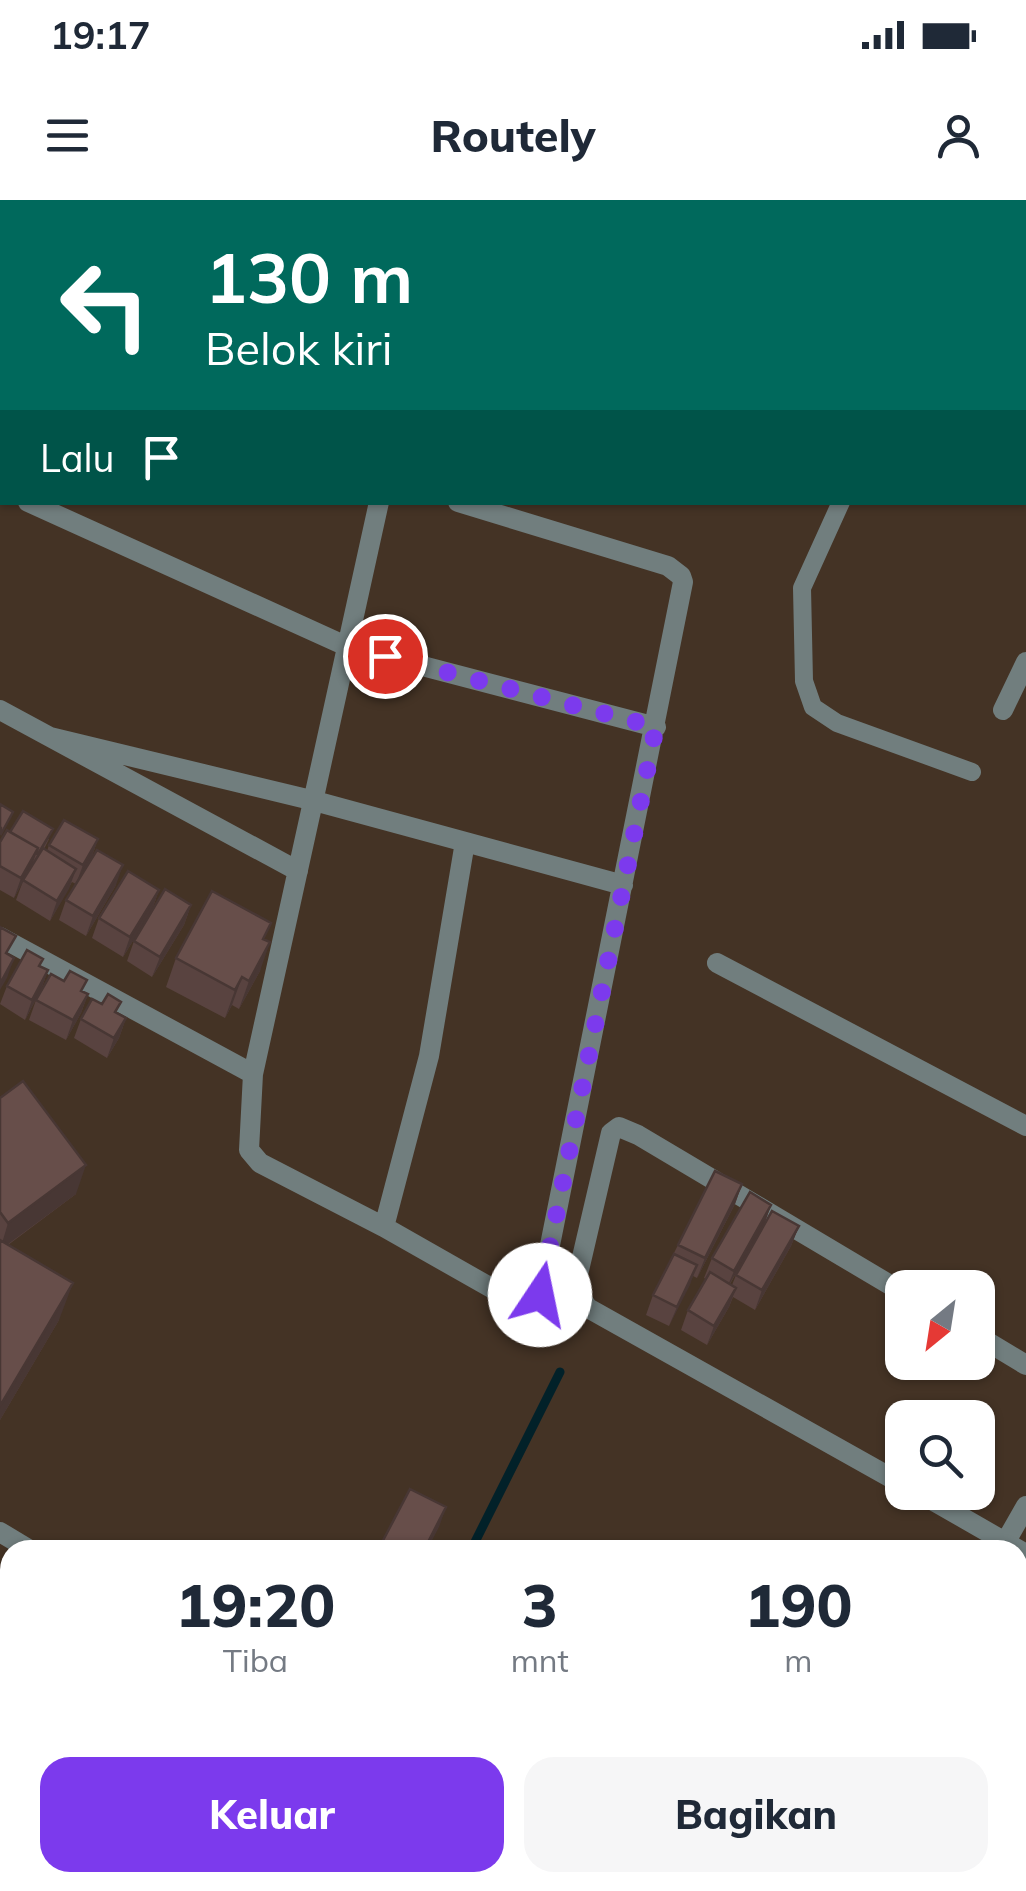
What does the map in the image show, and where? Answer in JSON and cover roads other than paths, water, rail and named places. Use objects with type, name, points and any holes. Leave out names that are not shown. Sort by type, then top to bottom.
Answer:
[{"type":"street","points":[[35,505],[346,646],[656,727]]},
{"type":"street","points":[[378,505],[253,1074],[248,1142],[254,1158],[524,1306],[536,1302],[683,589],[681,576],[668,566],[468,505]]},
{"type":"street","points":[[1003,710],[1026,662]]},
{"type":"street","points":[[0,710],[298,871]]},
{"type":"street","points":[[50,737],[311,800],[622,885]]},
{"type":"street","points":[[384,1227],[429,1056],[465,842]]},
{"type":"street","points":[[0,937],[253,1074]]},
{"type":"street","points":[[717,963],[1026,1126]]},
{"type":"street","points":[[885,1282],[638,1136],[620,1128],[611,1133],[576,1283],[581,1301],[885,1474]]},
{"type":"street","points":[[995,1346],[1026,1365]]},
{"type":"street","points":[[1007,1540],[1026,1506]]},
{"type":"street","points":[[950,1510],[1004,1540]]},
{"type":"lane","points":[[840,505],[802,588],[804,681],[813,708],[837,723],[972,772]]},
{"type":"waterway","points":[[476,1540],[560,1372]]}]
